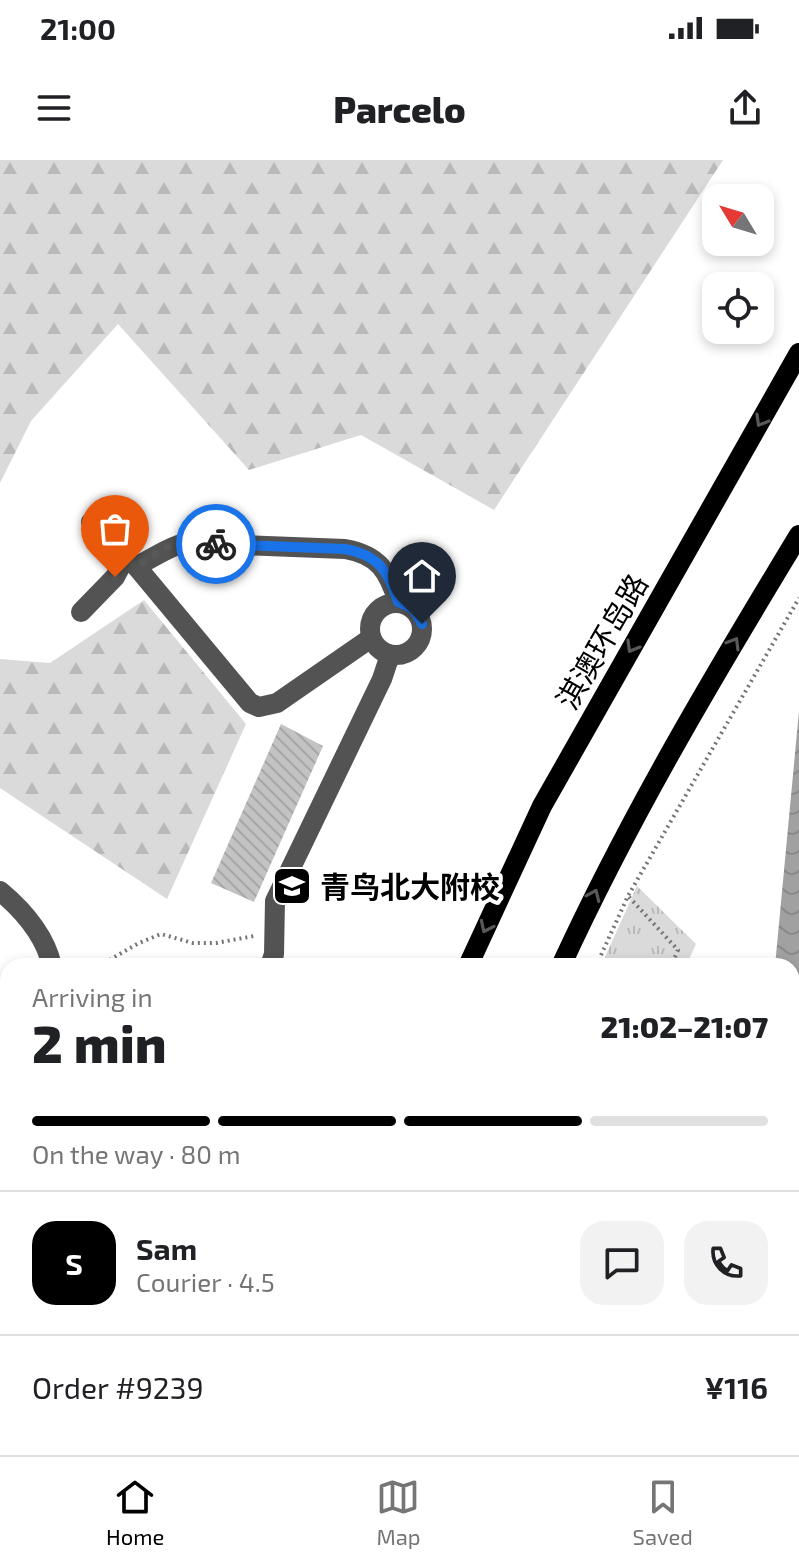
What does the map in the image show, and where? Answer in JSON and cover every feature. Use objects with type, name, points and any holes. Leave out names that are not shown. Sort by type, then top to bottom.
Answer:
[{"type":"main road","name":"淇澳环岛路","points":[[472,958],[542,806],[799,353]]},
{"type":"main road","points":[[565,958],[600,881],[679,737],[799,535]]},
{"type":"lane","points":[[91,522],[131,562],[250,703],[259,707],[277,703],[371,638]]},
{"type":"lane","points":[[81,612],[131,562],[154,558],[169,546],[185,543],[364,552],[391,579],[398,602]]},
{"type":"lane","points":[[398,602],[413,609],[419,616],[422,632],[415,648],[399,655],[390,655],[375,646],[371,638],[371,620],[389,603],[398,602]]},
{"type":"lane","points":[[273,958],[275,901],[382,679],[390,655]]},
{"type":"lane","points":[[0,891],[22,909],[50,958]]},
{"type":"path","points":[[600,958],[628,896],[799,598]]},
{"type":"path","points":[[628,896],[678,950],[674,958]]},
{"type":"path","points":[[113,958],[161,934],[193,943],[255,936],[272,939]]},
{"type":"green space","points":[[0,160],[723,160],[707,184],[702,184],[702,192],[494,510],[361,435],[249,470],[118,324],[31,421],[0,483]]},
{"type":"green space","points":[[144,600],[246,724],[167,899],[0,788],[0,659],[50,663]]},
{"type":"green space","points":[[637,886],[696,944],[690,958],[605,958]]},
{"type":"water","points":[[799,711],[799,958],[776,958]]},
{"type":"building","points":[[281,724],[323,746],[254,902],[211,883]]},
{"type":"way so far","points":[[115,577],[125,558],[136,566],[154,558],[169,546],[216,544]]},
{"type":"place","name":"青鸟北大附校","points":[[292,886]]},
{"type":"route","points":[[216,544],[364,552],[391,579],[398,602],[413,609],[422,624]]}]
